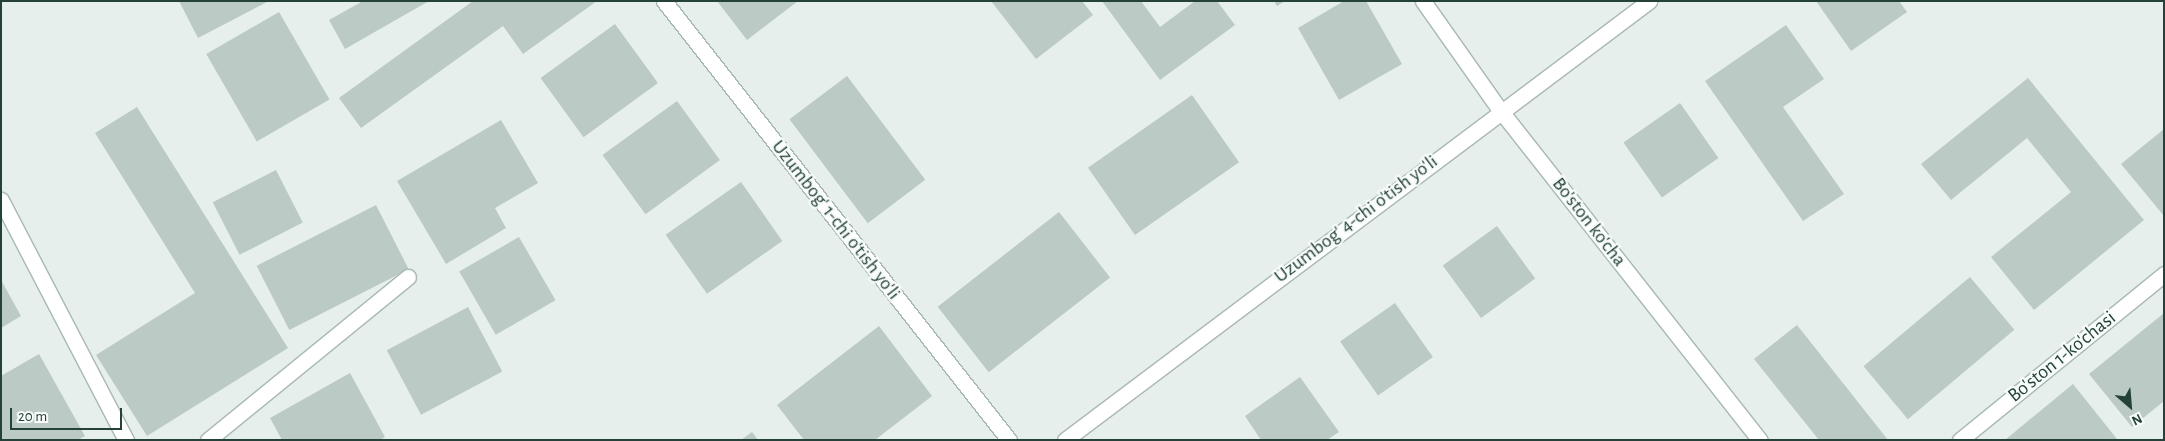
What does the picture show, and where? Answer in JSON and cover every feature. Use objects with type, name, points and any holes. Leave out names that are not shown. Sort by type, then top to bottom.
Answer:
[{"type":"street","name":"Uzumbog' 1-chi o'tish yo'li","points":[[664,1],[1009,440]]},
{"type":"street","name":"Bo'ston ko'cha","points":[[1423,1],[1500,110],[1756,438]]},
{"type":"street","name":"Uzumbog' 4-chi o'tish yo'li","points":[[1065,440],[1500,110],[1649,1]]},
{"type":"street","points":[[1,200],[126,440]]},
{"type":"street","name":"Bo'ston 1-ko'chasi","points":[[1960,440],[2164,274]]},
{"type":"street","points":[[208,440],[408,277]]},
{"type":"building","points":[[179,1],[269,1],[198,38]]},
{"type":"building","points":[[363,1],[429,1],[345,49],[329,20]]},
{"type":"building","points":[[473,1],[597,1],[523,54],[503,26],[361,128],[339,98]]},
{"type":"building","points":[[717,1],[798,1],[747,40]]},
{"type":"building","points":[[991,1],[1082,1],[1093,15],[1036,59]]},
{"type":"building","points":[[1102,1],[1141,1],[1160,27],[1195,1],[1217,1],[1235,25],[1160,80]]},
{"type":"building","points":[[1274,1],[1285,1],[1277,6]]},
{"type":"building","points":[[1344,1],[1366,1],[1402,64],[1339,100],[1298,28]]},
{"type":"building","points":[[1816,1],[1899,1],[1907,12],[1851,51]]},
{"type":"building","points":[[279,12],[330,99],[257,141],[206,54]]},
{"type":"building","points":[[615,24],[658,83],[583,137],[541,78]]},
{"type":"building","points":[[1786,25],[1824,79],[1783,107],[1844,194],[1803,221],[1705,81]]},
{"type":"building","points":[[847,76],[925,180],[868,223],[789,119]]},
{"type":"building","points":[[2028,78],[2144,220],[2034,310],[1991,257],[2071,192],[2027,138],[1951,200],[1921,164]]},
{"type":"building","points":[[1192,95],[1239,162],[1135,235],[1088,168]]},
{"type":"building","points":[[677,101],[720,160],[645,214],[603,155]]},
{"type":"building","points":[[1680,103],[1718,158],[1662,197],[1623,143]]},
{"type":"building","points":[[137,107],[288,348],[147,436],[96,355],[195,293],[95,133]]},
{"type":"building","points":[[501,120],[538,183],[495,208],[506,228],[446,264],[397,181]]},
{"type":"building","points":[[2164,129],[2164,216],[2121,164]]},
{"type":"building","points":[[276,170],[303,223],[240,255],[213,202]]},
{"type":"building","points":[[741,182],[782,241],[707,294],[666,235]]},
{"type":"building","points":[[376,205],[409,269],[289,330],[257,266]]},
{"type":"building","points":[[1059,212],[1110,277],[989,372],[938,307]]},
{"type":"building","points":[[1497,226],[1535,279],[1481,318],[1443,265]]},
{"type":"building","points":[[519,237],[556,300],[496,335],[459,272]]},
{"type":"building","points":[[1970,277],[2014,330],[1908,419],[1864,366]]},
{"type":"building","points":[[1,280],[21,316],[1,328]]},
{"type":"building","points":[[1395,303],[1433,357],[1378,395],[1340,341]]},
{"type":"building","points":[[468,307],[502,371],[421,415],[387,350]]},
{"type":"building","points":[[2164,313],[2164,401],[2132,427],[2089,374]]},
{"type":"building","points":[[1797,325],[1888,440],[1819,440],[1754,359]]},
{"type":"building","points":[[879,326],[932,396],[875,440],[804,440],[777,405]]},
{"type":"building","points":[[39,354],[85,436],[78,440],[1,440],[1,376]]},
{"type":"building","points":[[350,373],[385,437],[380,440],[282,440],[270,418]]},
{"type":"building","points":[[1300,377],[1339,432],[1327,440],[1261,440],[1245,416]]},
{"type":"building","points":[[2073,384],[2117,439],[2005,440]]},
{"type":"building","points":[[752,432],[758,440],[741,440]]}]
